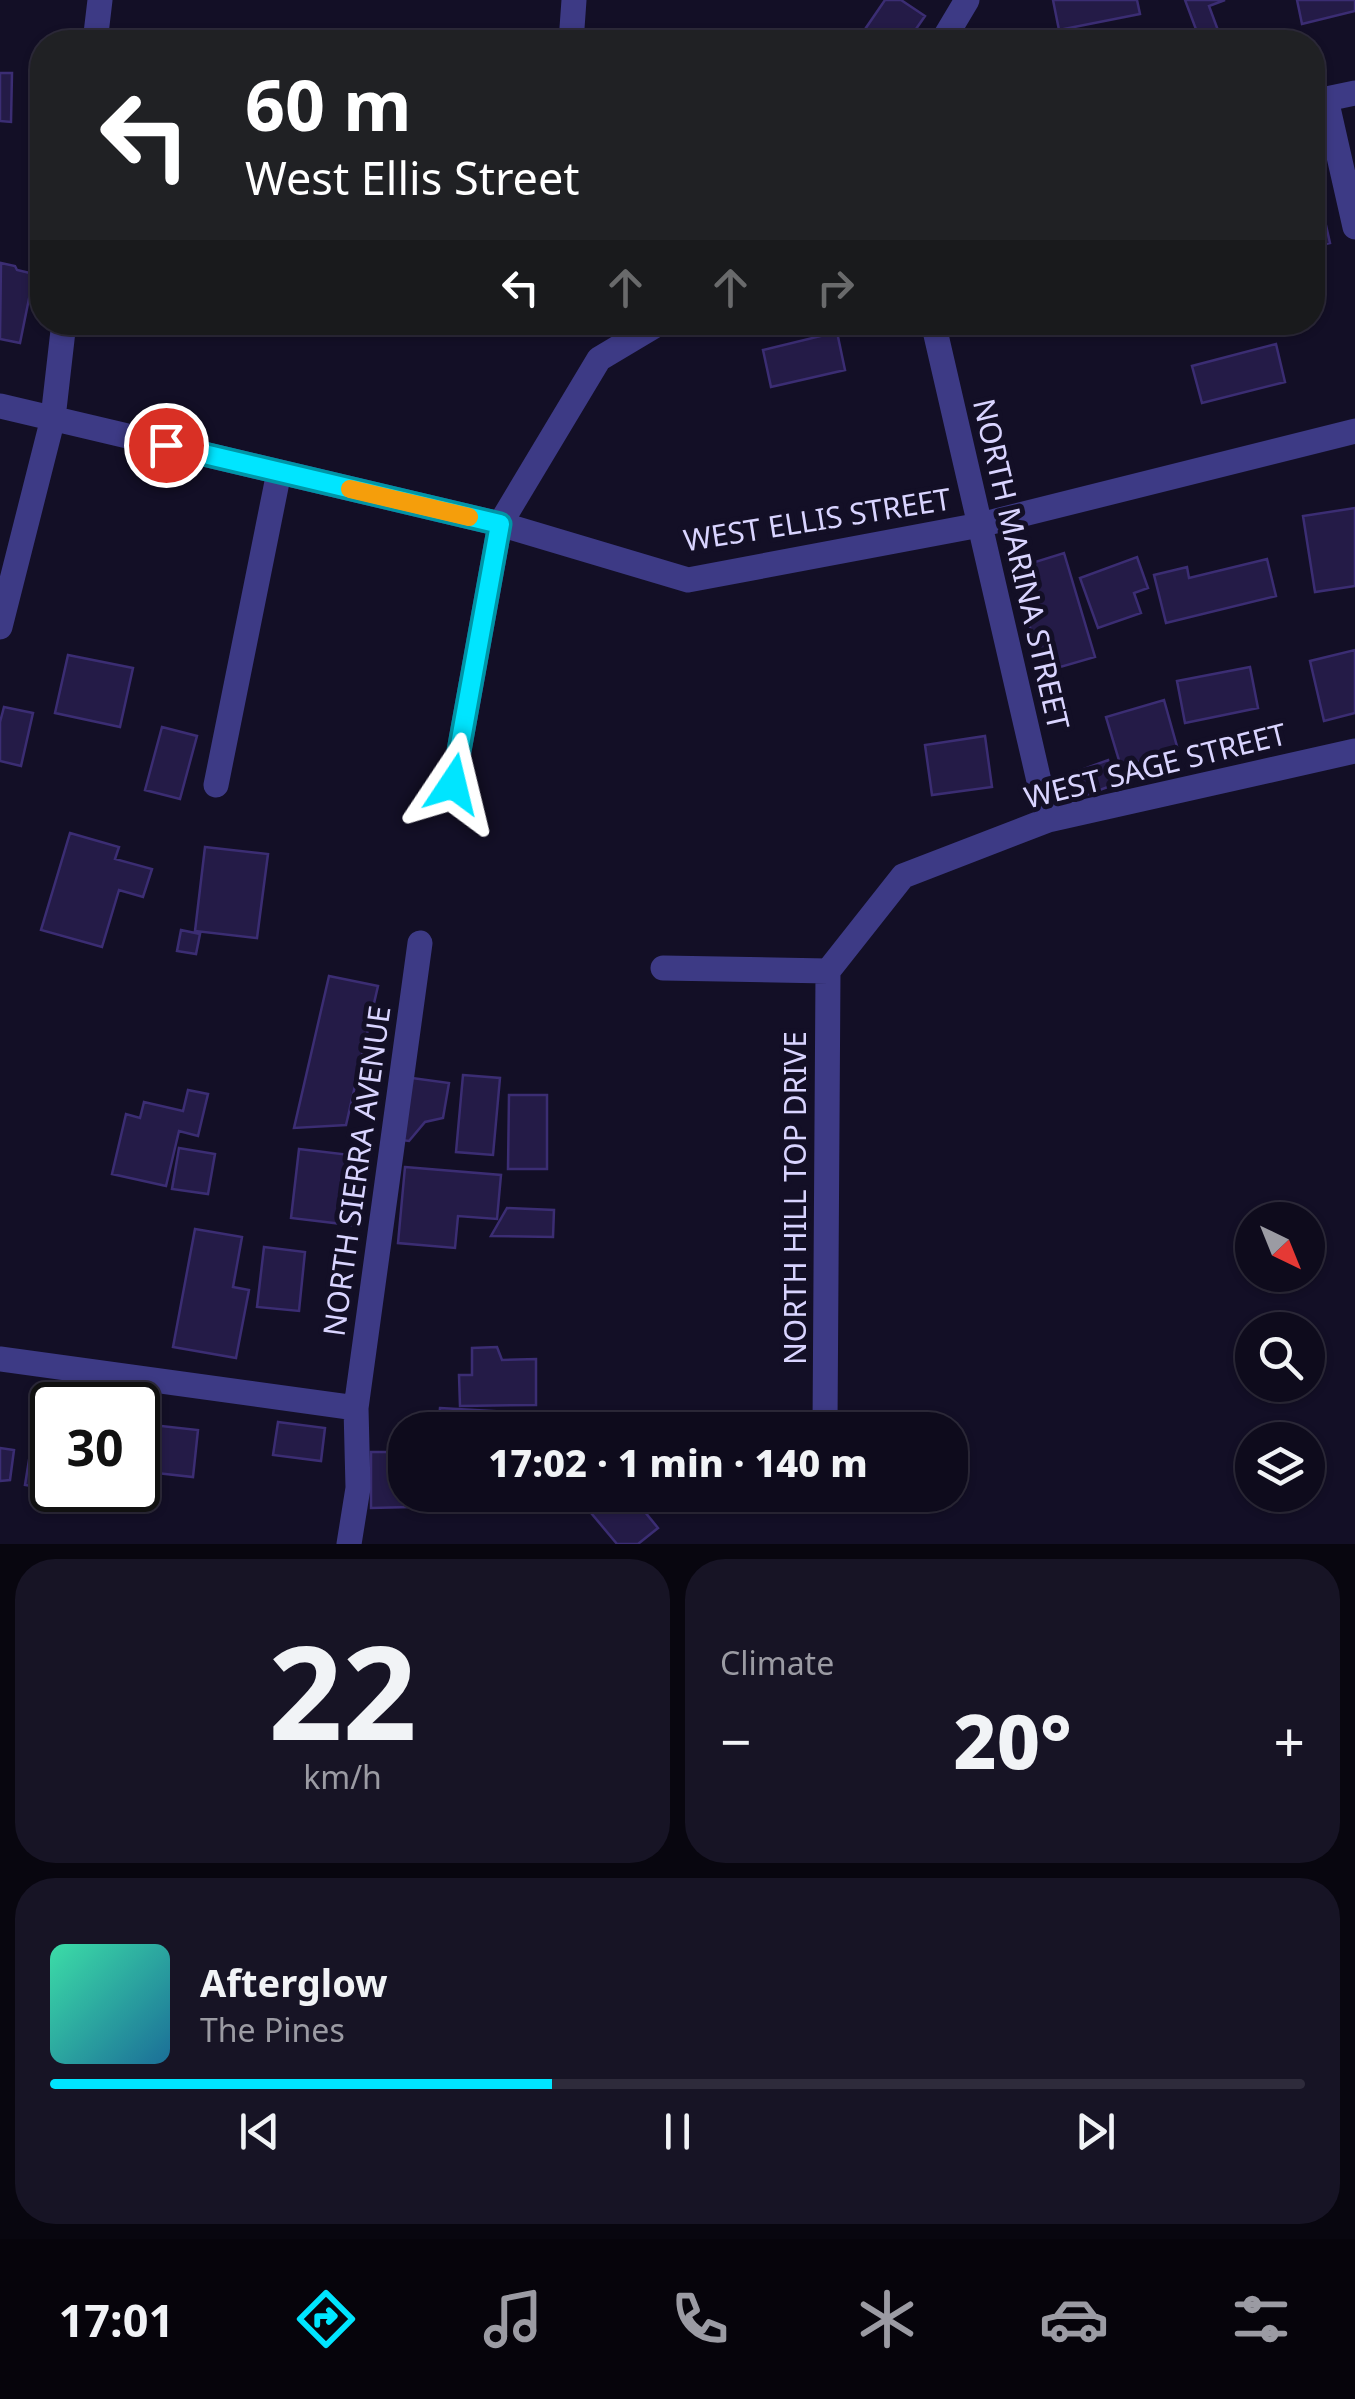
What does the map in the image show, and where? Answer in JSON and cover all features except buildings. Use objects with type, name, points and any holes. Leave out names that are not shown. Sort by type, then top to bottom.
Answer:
[{"type":"street","points":[[96,30],[100,0]]},
{"type":"street","points":[[572,30],[574,0]]},
{"type":"street","points":[[949,30],[967,0]]},
{"type":"street","points":[[1325,100],[1355,93]]},
{"type":"street","points":[[1325,122],[1355,227]]},
{"type":"street","points":[[0,627],[53,418],[63,335]]},
{"type":"street","points":[[453,784],[500,524],[599,359],[640,335]]},
{"type":"street","name":"NORTH MARINA STREET","points":[[936,335],[1048,820]]},
{"type":"street","name":"WEST ELLIS STREET","points":[[0,406],[500,524],[688,580],[980,525],[1355,431]]},
{"type":"street","points":[[216,785],[278,472]]},
{"type":"street","name":"WEST SAGE STREET","points":[[828,971],[904,876],[1048,820],[1353,755]]},
{"type":"street","name":"NORTH SIERRA AVENUE","points":[[349,1544],[358,1488],[356,1408],[420,943]]},
{"type":"street","points":[[663,968],[828,971]]},
{"type":"street","name":"NORTH HILL TOP DRIVE","points":[[825,1412],[828,971]]},
{"type":"street","points":[[0,1359],[356,1408]]},
{"type":"slow traffic","points":[[350,489],[469,517]]},
{"type":"route","points":[[166,445],[500,524],[453,784]]}]
